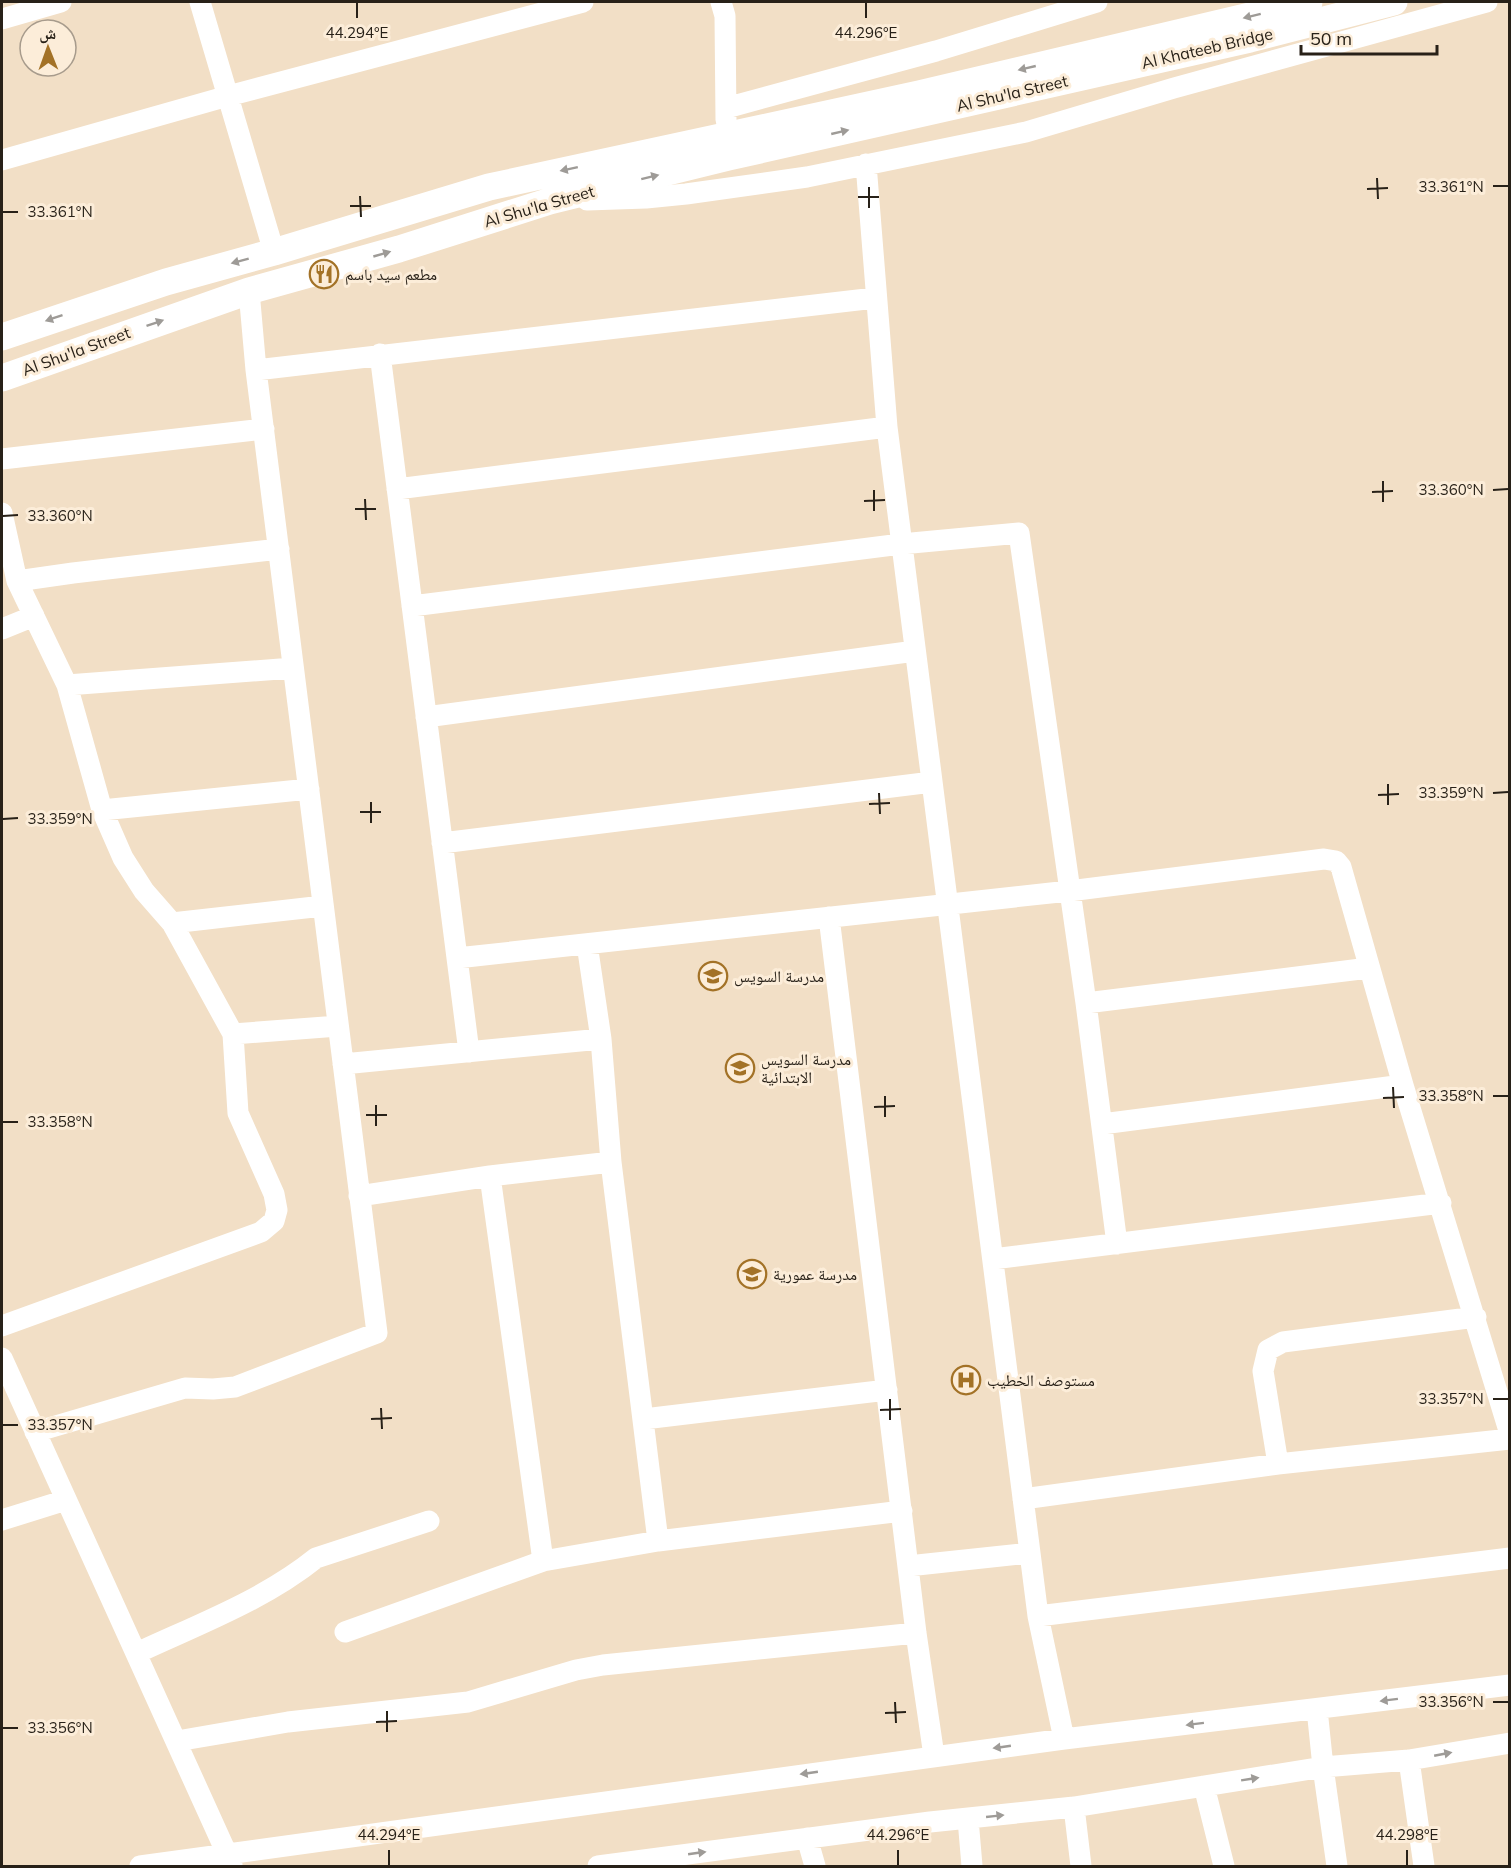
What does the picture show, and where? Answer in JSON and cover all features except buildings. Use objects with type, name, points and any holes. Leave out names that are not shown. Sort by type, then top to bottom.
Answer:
[{"type":"main road","name":"Al Khateeb Bridge","points":[[1086,65],[1309,2]]},
{"type":"main road","name":"Al Khateeb Bridge","points":[[1086,65],[1261,36],[1394,2]]},
{"type":"main road","name":"Al Shu'la Street","points":[[2,337],[166,282],[489,187],[726,121],[919,94],[1086,65]]},
{"type":"main road","name":"Al Shu'la Street","points":[[2,378],[249,291],[399,249],[550,201],[741,155],[1086,65]]},
{"type":"street","points":[[2,19],[61,2]]},
{"type":"street","points":[[200,2],[274,252]]},
{"type":"street","points":[[2,160],[228,96],[583,2]]},
{"type":"street","points":[[722,2],[725,16],[726,121],[936,51],[1097,2]]},
{"type":"street","points":[[550,201],[646,198],[807,177],[1026,132],[1174,88],[1487,2]]},
{"type":"street","points":[[866,164],[887,427],[915,651],[1038,1616],[1064,1739]]},
{"type":"street","points":[[35,1432],[185,1388],[235,1387],[377,1333],[256,370],[249,291]]},
{"type":"street","points":[[256,370],[875,297]]},
{"type":"street","points":[[380,354],[469,1052]]},
{"type":"street","points":[[397,489],[887,427]]},
{"type":"street","points":[[2,459],[264,429]]},
{"type":"street","points":[[2,513],[17,581],[67,685],[102,810],[123,858],[144,891],[172,923],[233,1034],[238,1113],[274,1194],[277,1210],[274,1221],[261,1233],[2,1326]]},
{"type":"street","points":[[412,606],[902,543],[1019,533],[1118,1244]]},
{"type":"street","points":[[17,581],[279,549]]},
{"type":"street","points":[[2,629],[34,616]]},
{"type":"street","points":[[426,717],[915,651]]},
{"type":"street","points":[[67,685],[293,668]]},
{"type":"street","points":[[442,843],[932,782]]},
{"type":"street","points":[[102,810],[309,789]]},
{"type":"street","points":[[457,958],[1069,891],[1324,859],[1336,861],[1341,867],[1403,1085],[1476,1317],[1509,1434]]},
{"type":"street","points":[[172,923],[323,906]]},
{"type":"street","points":[[829,917],[916,1633],[934,1756]]},
{"type":"street","points":[[587,944],[601,1039],[611,1162],[658,1541]]},
{"type":"street","points":[[1086,1003],[1369,968]]},
{"type":"street","points":[[233,1034],[338,1026]]},
{"type":"street","points":[[343,1064],[601,1039]]},
{"type":"street","points":[[1102,1124],[1403,1085]]},
{"type":"street","points":[[359,1196],[490,1176],[611,1162]]},
{"type":"street","points":[[490,1176],[543,1561]]},
{"type":"street","points":[[993,1259],[1441,1203]]},
{"type":"street","points":[[1278,1464],[1263,1371],[1268,1350],[1284,1342],[1476,1317]]},
{"type":"street","points":[[2,1358],[230,1860]]},
{"type":"street","points":[[644,1419],[887,1390]]},
{"type":"street","points":[[1023,1499],[1278,1464],[1509,1439]]},
{"type":"street","points":[[2,1520],[66,1500]]},
{"type":"street","points":[[345,1632],[543,1561],[658,1541],[902,1511]]},
{"type":"street","points":[[137,1653],[253,1598],[303,1569],[316,1558],[429,1521]]},
{"type":"street","points":[[908,1566],[1030,1552]]},
{"type":"street","points":[[1038,1616],[1509,1558]]},
{"type":"street","points":[[177,1741],[288,1722],[468,1702],[576,1670],[603,1665],[916,1633]]},
{"type":"street","points":[[140,1866],[230,1860],[934,1756],[1509,1685]]},
{"type":"street","points":[[1317,1709],[1337,1866]]},
{"type":"street","points":[[598,1866],[627,1865],[930,1822],[1074,1807],[1323,1767],[1408,1760],[1509,1743]]},
{"type":"street","points":[[1408,1760],[1424,1866]]},
{"type":"street","points":[[1204,1786],[1224,1866]]},
{"type":"street","points":[[1074,1807],[1080,1866]]},
{"type":"street","points":[[968,1819],[972,1866]]},
{"type":"street","points":[[807,1838],[815,1866]]},
{"type":"place","name":"مطعم سيد باسم","points":[[324,274]]},
{"type":"place","name":"مدرسة السويس","points":[[713,976]]},
{"type":"place","name":"مدرسة السويس الابتدائية","points":[[740,1068]]},
{"type":"place","name":"مدرسة عمورية","points":[[752,1274]]},
{"type":"place","name":"مستوصف الخطيب","points":[[966,1380]]}]
